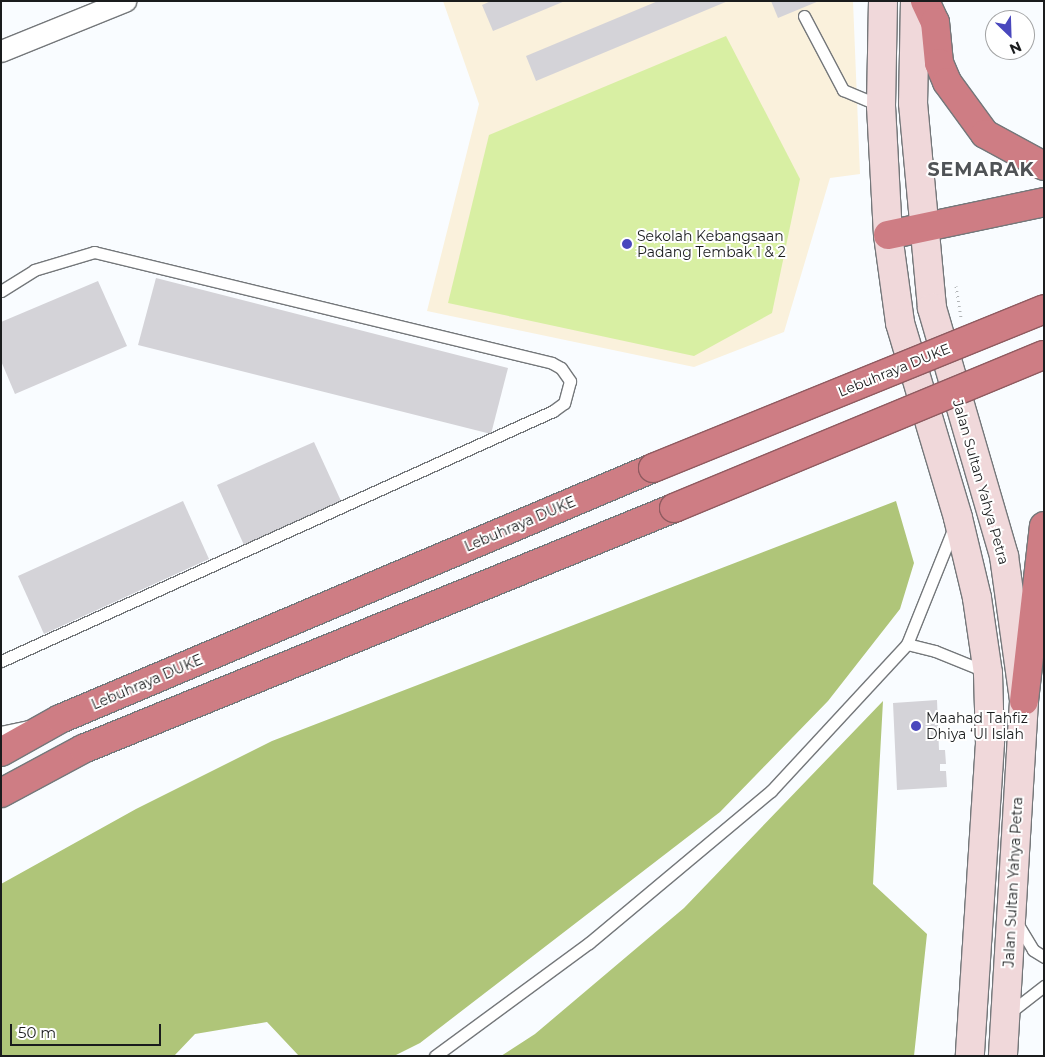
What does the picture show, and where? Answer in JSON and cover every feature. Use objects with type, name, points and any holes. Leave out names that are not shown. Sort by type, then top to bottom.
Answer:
[{"type":"highway","points":[[925,1],[935,22],[939,63],[963,104],[985,134],[1044,166]]},
{"type":"highway","points":[[888,235],[1044,202]]},
{"type":"highway","name":"Lebuhraya DUKE","points":[[1,752],[60,719],[653,468],[1044,309]]},
{"type":"highway","points":[[1,793],[83,749],[1044,355]]},
{"type":"highway","points":[[1024,702],[1044,526]]},
{"type":"main road","points":[[883,1],[881,106],[888,235],[900,324],[958,518],[978,598],[988,673],[990,743],[970,1056]]},
{"type":"main road","name":"Jalan Sultan Yahya Petra","points":[[915,1],[913,104],[922,228],[932,308],[1004,556],[1024,702],[1003,1056]]},
{"type":"street","points":[[1,51],[125,1]]},
{"type":"lane","points":[[804,16],[843,90],[881,106]]},
{"type":"lane","points":[[1,291],[34,270],[94,252],[552,363],[561,368],[570,381],[564,402],[554,411],[1,661]]},
{"type":"lane","points":[[435,1056],[589,943],[771,791],[907,644],[958,518]]},
{"type":"lane","points":[[907,644],[935,651],[988,673]]},
{"type":"lane","points":[[1,732],[60,719]]},
{"type":"lane","points":[[1011,912],[1033,950],[1044,957]]},
{"type":"lane","points":[[1005,1017],[1044,986]]},
{"type":"path","points":[[955,280],[964,328]]},
{"type":"shaded area","name":"Sekolah Kebangsaan Padang Tembak 1 & 2","points":[[443,1],[853,1],[860,174],[830,178],[784,332],[694,367],[427,311],[479,104]]},
{"type":"green space","points":[[726,36],[800,179],[772,313],[694,356],[448,303],[489,135]]},
{"type":"green space","points":[[896,501],[914,563],[900,609],[828,701],[720,812],[420,1043],[394,1056],[299,1056],[267,1022],[195,1034],[174,1056],[1,1056],[1,884],[136,809],[272,741]]},
{"type":"green space","points":[[883,701],[873,884],[927,934],[914,1056],[501,1056],[535,1034],[684,908]]},
{"type":"building","points":[[491,1],[565,1],[493,31],[482,5]]},
{"type":"building","points":[[658,1],[728,1],[536,81],[526,56]]},
{"type":"building","points":[[771,1],[819,1],[778,18]]},
{"type":"building","points":[[156,278],[508,368],[491,434],[138,345]]},
{"type":"building","points":[[98,281],[127,346],[15,394],[1,361],[1,322]]},
{"type":"building","points":[[314,442],[341,501],[244,545],[217,485]]},
{"type":"building","points":[[183,501],[209,559],[44,634],[18,576]]},
{"type":"building","name":"Maahad Tahfiz Dhiya ‘Ul Islah","points":[[937,700],[939,750],[945,750],[946,764],[940,764],[940,771],[946,771],[947,787],[897,790],[893,703]]},
{"type":"place","name":"Sekolah Kebangsaan Padang Tembak 1 & 2","points":[[627,244]]},
{"type":"place","name":"Maahad Tahfiz Dhiya ‘Ul Islah","points":[[916,726]]},
{"type":"district","name":"SEMARAK","points":[[981,170]]}]
